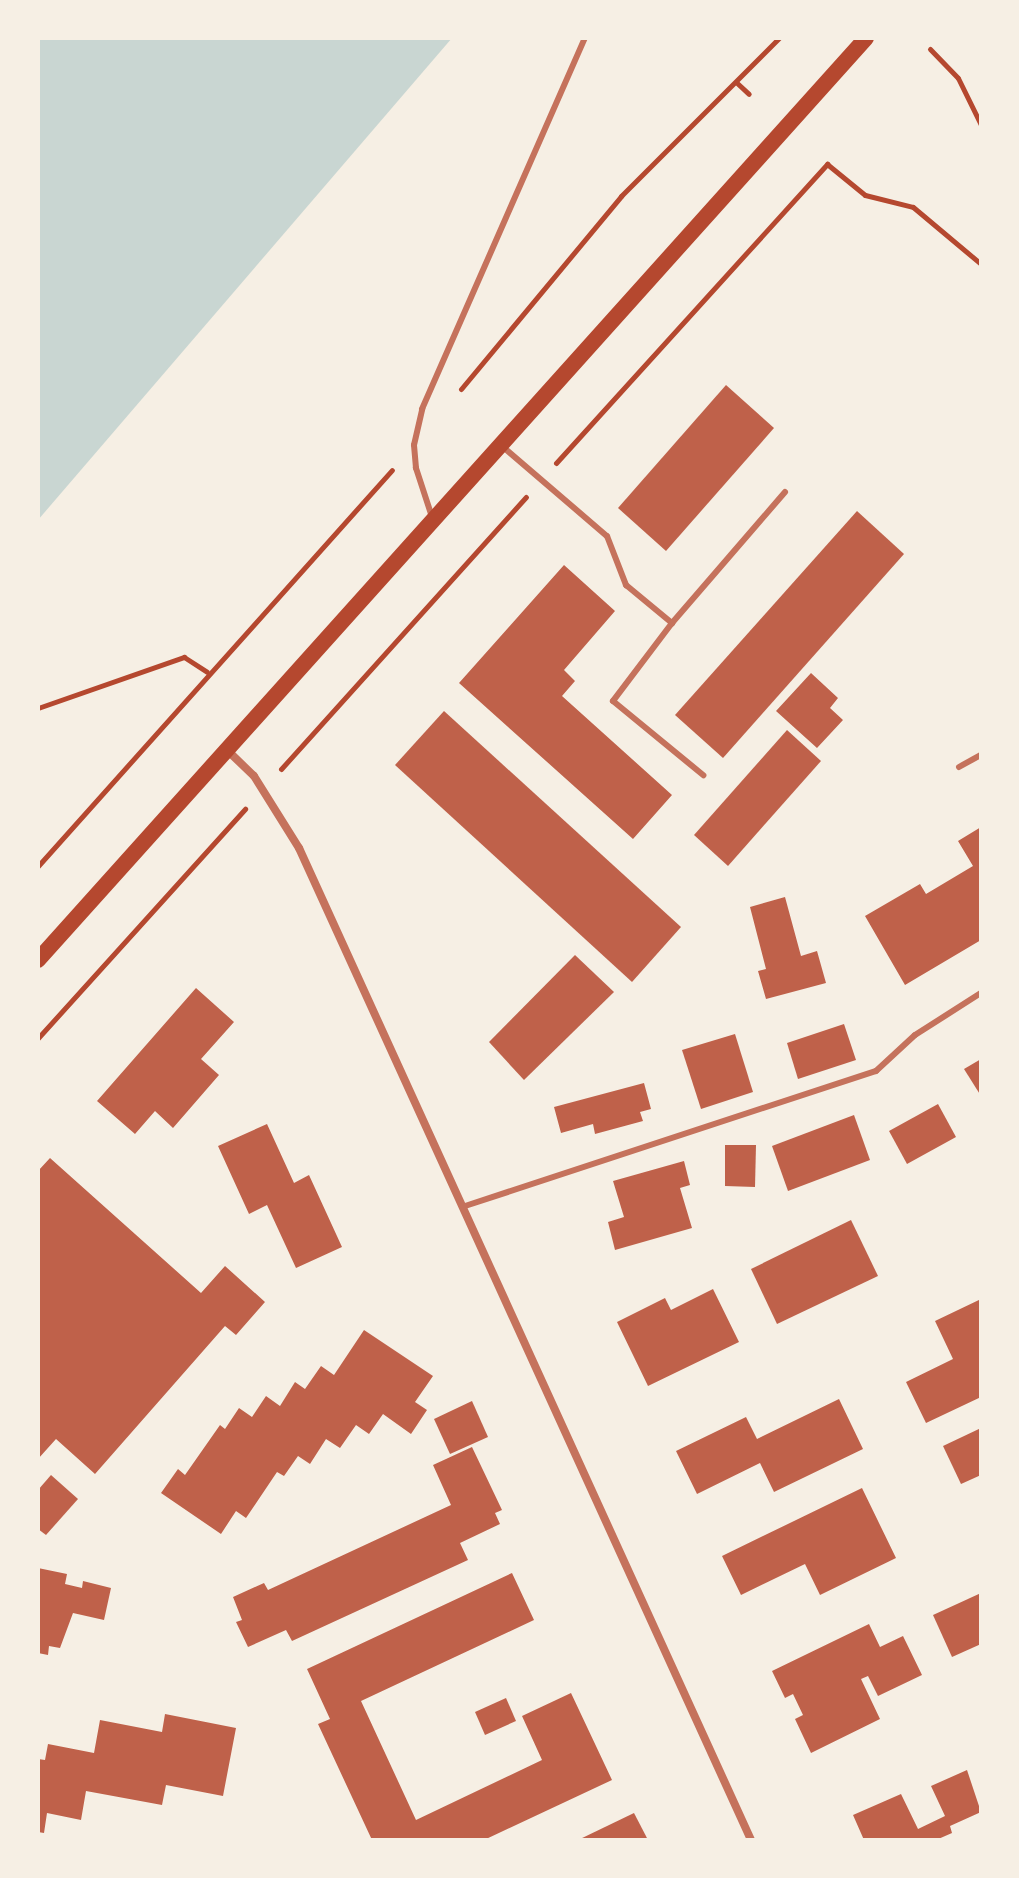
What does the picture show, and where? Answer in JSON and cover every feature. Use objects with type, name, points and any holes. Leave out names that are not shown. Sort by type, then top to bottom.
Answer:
[{"type":"main road","points":[[38,960],[432,517],[501,445],[866,38]]},
{"type":"street","points":[[227,750],[263,789],[299,848],[751,1840]]},
{"type":"lane","points":[[432,517],[416,468],[414,445],[422,409],[585,38]]},
{"type":"lane","points":[[501,445],[607,536],[626,585],[672,623]]},
{"type":"lane","points":[[703,775],[613,701],[672,623],[785,492]]},
{"type":"lane","points":[[959,767],[981,755]]},
{"type":"lane","points":[[462,1207],[876,1071],[915,1035],[981,993]]},
{"type":"path","points":[[930,49],[958,78],[981,125]]},
{"type":"path","points":[[737,83],[749,94]]},
{"type":"path","points":[[38,1038],[827,164],[865,195],[920,212],[981,263]]},
{"type":"path","points":[[38,708],[184,657],[207,672]]},
{"type":"shaded area","points":[[38,38],[452,38],[38,520]]},
{"type":"building","points":[[726,385],[774,428],[666,551],[618,508]]},
{"type":"building","points":[[857,511],[904,554],[723,758],[675,715]]},
{"type":"building","points":[[564,565],[615,611],[564,670],[575,681],[562,696],[672,795],[633,839],[459,683]]},
{"type":"building","points":[[811,673],[838,698],[830,708],[843,720],[817,748],[776,711]]},
{"type":"building","points":[[444,711],[681,927],[632,982],[395,765]]},
{"type":"building","points":[[787,730],[821,761],[728,866],[694,835]]},
{"type":"building","points":[[981,827],[981,940],[905,985],[865,916],[920,884],[926,894],[973,866],[958,841]]},
{"type":"building","points":[[785,897],[801,956],[817,951],[826,983],[766,999],[758,971],[766,969],[750,907]]},
{"type":"building","points":[[575,955],[614,992],[524,1080],[489,1042]]},
{"type":"building","points":[[196,988],[234,1022],[201,1059],[219,1075],[173,1128],[155,1111],[135,1134],[97,1101]]},
{"type":"building","points":[[844,1024],[856,1060],[798,1079],[787,1043]]},
{"type":"building","points":[[735,1034],[753,1092],[701,1109],[682,1050]]},
{"type":"building","points":[[981,1059],[981,1096],[964,1069]]},
{"type":"building","points":[[644,1083],[651,1109],[640,1112],[643,1121],[595,1134],[593,1124],[561,1133],[554,1107]]},
{"type":"building","points":[[938,1104],[956,1137],[907,1164],[889,1131]]},
{"type":"building","points":[[854,1115],[870,1160],[788,1191],[772,1146]]},
{"type":"building","points":[[267,1124],[294,1183],[309,1175],[342,1247],[296,1268],[267,1205],[249,1214],[218,1146]]},
{"type":"building","points":[[725,1145],[756,1145],[755,1187],[725,1186]]},
{"type":"building","points":[[50,1158],[201,1293],[225,1266],[265,1302],[236,1335],[225,1326],[95,1474],[56,1439],[38,1459],[38,1171]]},
{"type":"building","points":[[684,1161],[690,1185],[680,1188],[692,1228],[615,1250],[608,1222],[624,1217],[613,1181]]},
{"type":"building","points":[[851,1220],[878,1276],[777,1324],[751,1269]]},
{"type":"building","points":[[713,1289],[739,1342],[648,1386],[617,1322],[665,1298],[671,1310]]},
{"type":"building","points":[[981,1299],[981,1397],[926,1423],[906,1382],[953,1359],[935,1321]]},
{"type":"building","points":[[364,1330],[433,1376],[415,1402],[427,1410],[411,1434],[383,1414],[369,1434],[356,1425],[340,1448],[326,1439],[310,1464],[298,1456],[284,1476],[277,1472],[246,1518],[236,1511],[221,1534],[161,1493],[178,1469],[185,1475],[220,1425],[225,1429],[239,1408],[252,1417],[266,1396],[280,1406],[295,1382],[305,1389],[321,1366],[334,1375]]},
{"type":"building","points":[[839,1399],[863,1449],[774,1492],[760,1463],[697,1494],[676,1451],[746,1417],[757,1439]]},
{"type":"building","points":[[472,1401],[488,1437],[450,1454],[434,1419]]},
{"type":"building","points":[[981,1428],[981,1475],[961,1484],[943,1446]]},
{"type":"building","points":[[472,1447],[502,1510],[495,1513],[500,1524],[460,1543],[468,1560],[292,1641],[286,1630],[248,1647],[236,1622],[242,1620],[233,1597],[264,1583],[268,1590],[451,1505],[433,1465]]},
{"type":"building","points":[[51,1475],[78,1499],[46,1535],[38,1529],[38,1490]]},
{"type":"building","points":[[862,1488],[896,1558],[820,1595],[805,1564],[741,1595],[722,1556]]},
{"type":"building","points":[[38,1568],[67,1574],[65,1584],[82,1588],[83,1581],[111,1588],[104,1620],[73,1613],[60,1648],[49,1646],[48,1655],[38,1653]]},
{"type":"building","points":[[512,1573],[534,1620],[361,1701],[416,1820],[542,1760],[522,1716],[571,1693],[612,1780],[484,1840],[372,1840],[318,1724],[330,1719],[307,1669]]},
{"type":"building","points":[[981,1593],[981,1644],[952,1657],[933,1615]]},
{"type":"building","points":[[869,1624],[880,1647],[903,1636],[922,1675],[878,1696],[868,1676],[861,1679],[880,1719],[811,1753],[795,1719],[803,1715],[793,1694],[785,1698],[772,1671]]},
{"type":"building","points":[[506,1698],[516,1721],[485,1735],[475,1712]]},
{"type":"building","points":[[165,1714],[236,1728],[223,1796],[166,1785],[162,1805],[86,1791],[81,1820],[47,1813],[44,1833],[38,1832],[38,1759],[45,1760],[48,1744],[94,1753],[100,1720],[162,1732]]},
{"type":"building","points":[[967,1770],[981,1812],[950,1826],[952,1833],[936,1840],[864,1840],[853,1815],[901,1794],[918,1829],[945,1816],[931,1786]]},
{"type":"building","points":[[634,1813],[648,1840],[578,1840]]}]
